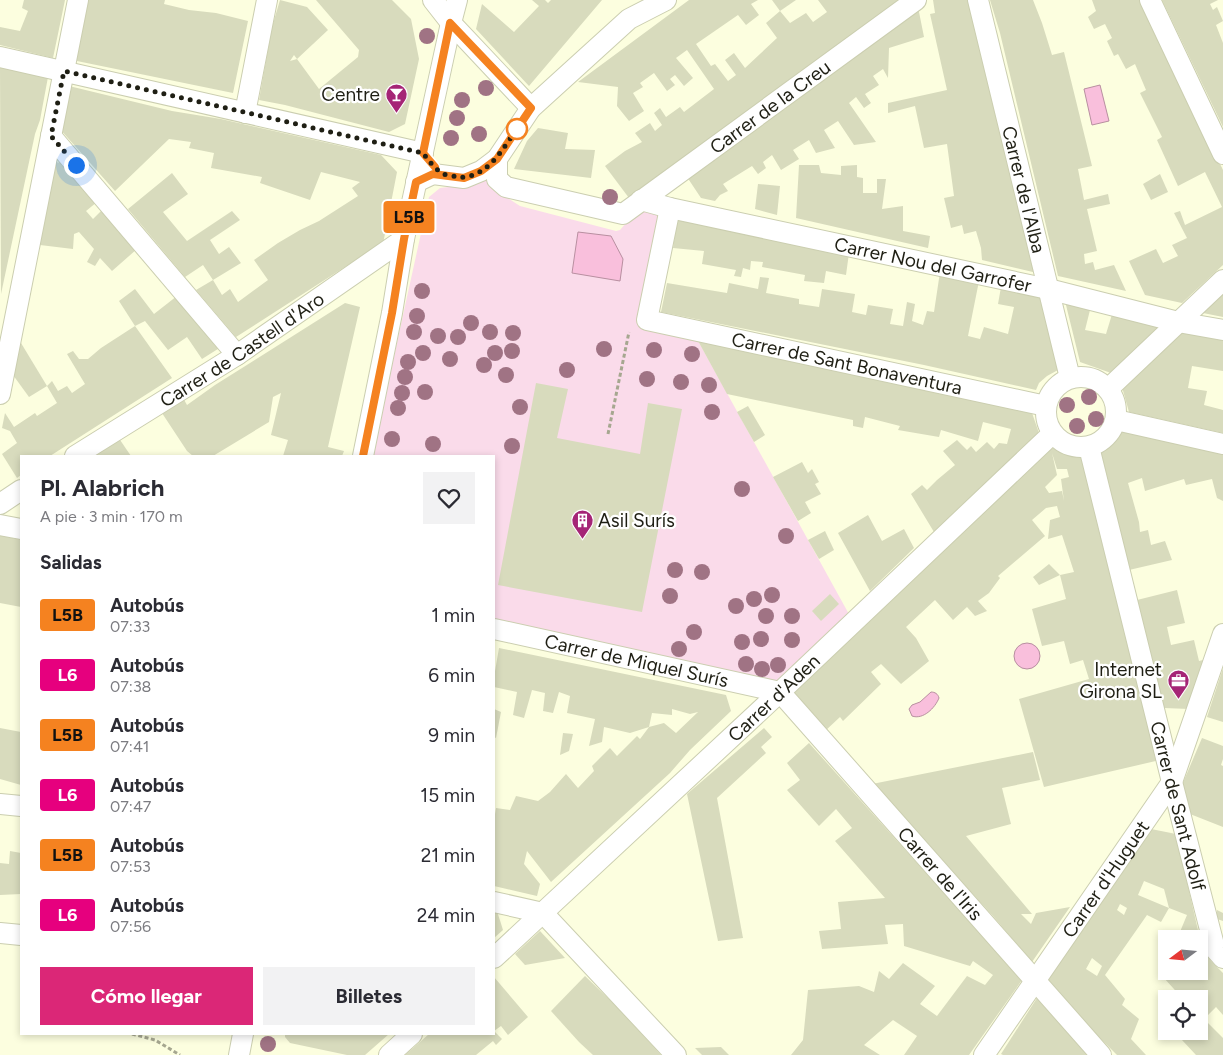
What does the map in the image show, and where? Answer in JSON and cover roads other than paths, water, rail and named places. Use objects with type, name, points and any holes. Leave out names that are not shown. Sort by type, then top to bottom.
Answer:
[{"type":"street","points":[[0,394],[78,0]]},
{"type":"street","points":[[245,113],[267,0]]},
{"type":"street","points":[[433,0],[450,23],[531,108]]},
{"type":"street","points":[[363,455],[392,313],[404,239],[450,23],[457,0]]},
{"type":"street","points":[[416,182],[433,174],[464,178],[481,171],[497,159],[531,108],[629,19],[642,0]]},
{"type":"street","points":[[629,19],[666,0]]},
{"type":"street","name":"Carrer de la Creu","points":[[497,159],[497,179],[506,187],[623,214],[916,0]]},
{"type":"street","name":"Carrer de l'Alba","points":[[978,0],[1070,378]]},
{"type":"street","points":[[1150,0],[1223,154]]},
{"type":"street","points":[[0,57],[423,153],[435,167],[446,175]]},
{"type":"street","points":[[51,136],[237,355]]},
{"type":"street","name":"Carrer Nou del Garrofer","points":[[641,200],[670,208],[1048,289],[1178,322],[1223,330]]},
{"type":"street","name":"Carrer de Sant Bonaventura","points":[[670,208],[647,320],[1046,406]]},
{"type":"street","name":"Carrer de Castell d'Aro","points":[[77,455],[237,355],[404,239]]},
{"type":"street","points":[[1108,389],[1223,280]]},
{"type":"street","points":[[1070,378],[1091,378],[1100,382],[1108,389],[1114,399],[1116,420],[1106,437],[1090,447],[1079,448],[1069,446],[1052,434],[1045,415],[1046,406],[1054,388],[1061,382],[1070,378]]},
{"type":"street","points":[[1116,420],[1223,444]]},
{"type":"street","name":"Carrer d'Aden","points":[[495,957],[780,692],[1052,434]]},
{"type":"street","name":"Carrer de Sant Adolf","points":[[1090,447],[1215,949],[1223,958]]},
{"type":"street","points":[[0,504],[20,491]]},
{"type":"street","points":[[0,524],[20,529]]},
{"type":"street","name":"Carrer de Miquel Surís","points":[[495,629],[780,692]]},
{"type":"street","name":"Carrer d'Huguet","points":[[984,1055],[1172,782],[1223,634]]},
{"type":"street","name":"Carrer de l'Iris","points":[[780,692],[1102,1055]]},
{"type":"street","points":[[0,804],[20,806]]},
{"type":"street","points":[[495,902],[543,913],[676,1055]]},
{"type":"street","points":[[0,933],[20,935]]},
{"type":"street","points":[[239,1055],[243,1035]]},
{"type":"street","points":[[389,1055],[411,1035]]},
{"type":"place","name":"Centre","points":[[396,113]]},
{"type":"place","name":"Asil Surís","points":[[582,539]]},
{"type":"place","name":"Internet Girona SL","points":[[1178,699]]}]
